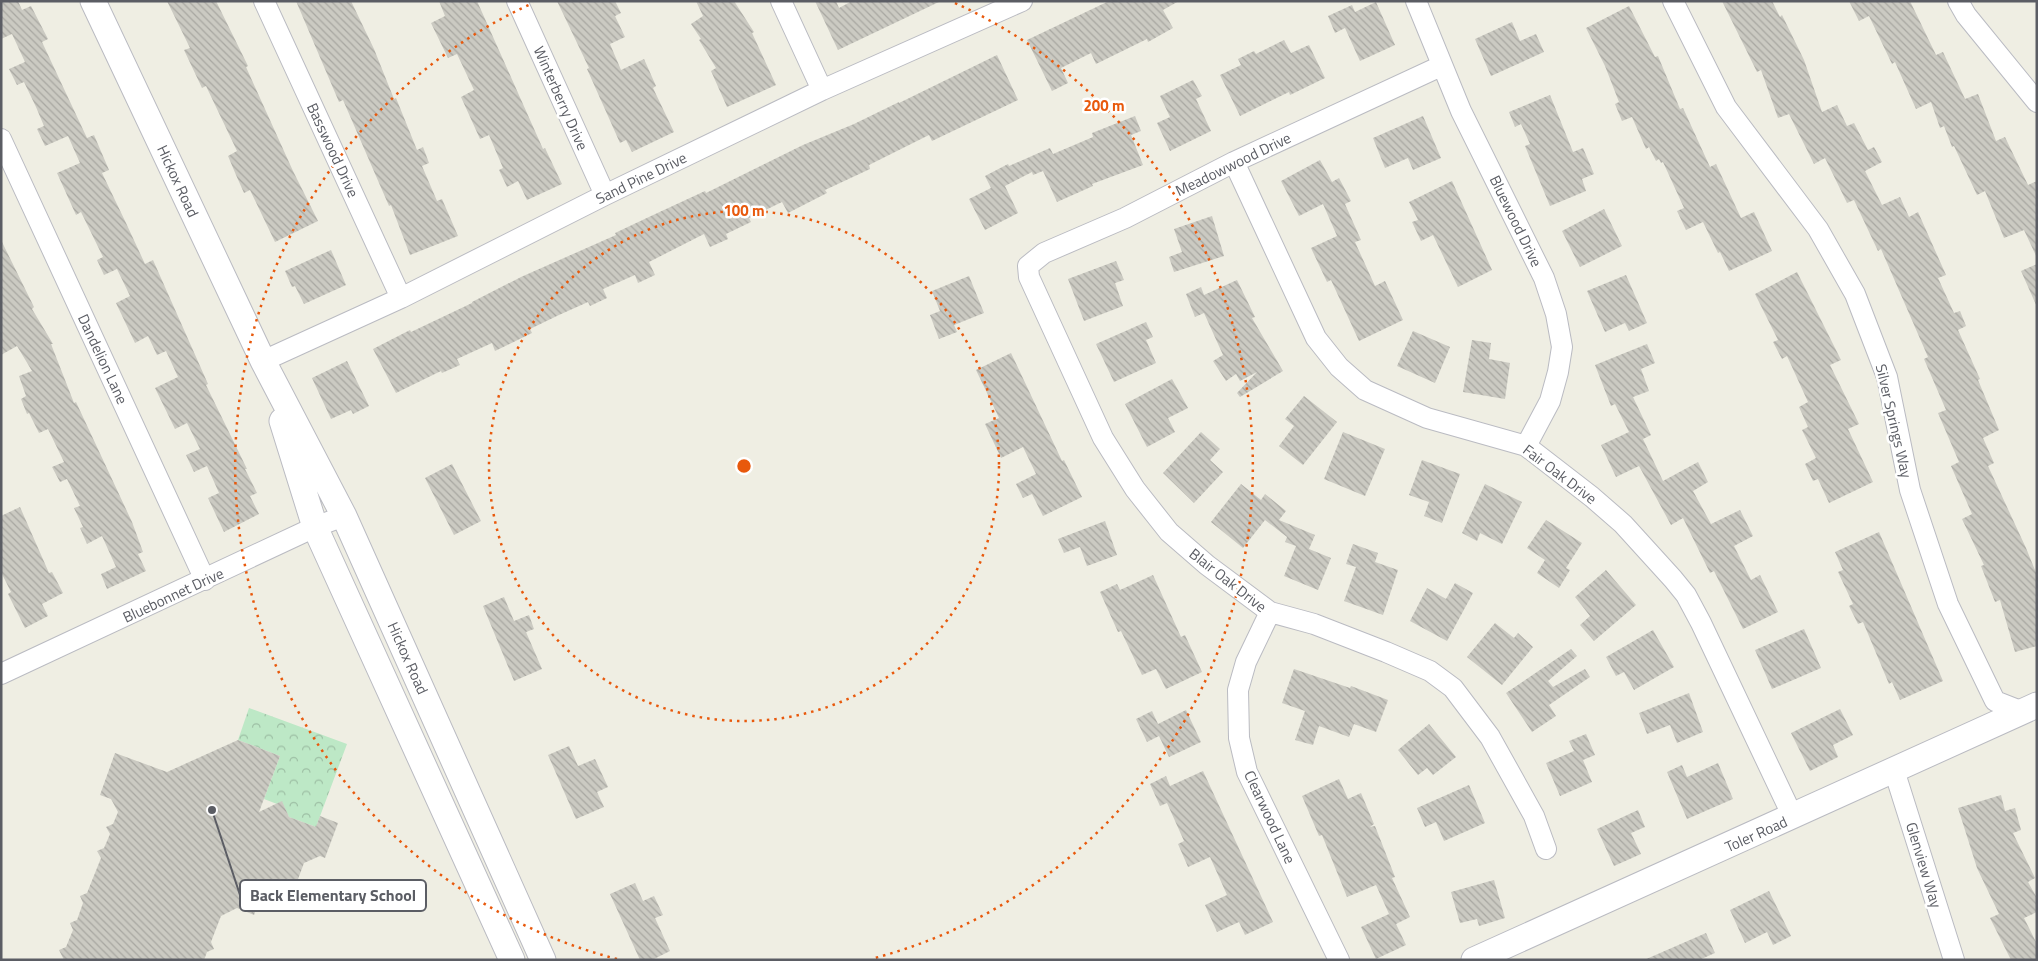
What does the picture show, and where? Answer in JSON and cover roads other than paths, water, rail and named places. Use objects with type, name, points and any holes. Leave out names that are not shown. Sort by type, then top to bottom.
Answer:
[{"type":"street","name":"Hickox Road","points":[[93,1],[263,361],[344,516],[543,960]]},
{"type":"street","name":"Basswood Drive","points":[[264,1],[401,298]]},
{"type":"street","name":"Winterberry Drive","points":[[517,1],[605,195]]},
{"type":"street","points":[[781,1],[822,90]]},
{"type":"street","name":"Sand Pine Drive","points":[[263,361],[401,298],[605,195],[822,90],[1022,1]]},
{"type":"street","name":"Bluewood Drive","points":[[1416,1],[1461,111],[1544,278],[1556,314],[1562,347],[1558,372],[1550,401],[1526,446]]},
{"type":"street","name":"Silver Springs Way","points":[[1672,1],[1726,107],[1818,229],[1855,294],[1887,378],[1910,490],[1948,604],[1995,701],[2030,708]]},
{"type":"street","points":[[1958,1],[1966,15],[2037,102]]},
{"type":"street","name":"Meadowwood Drive","points":[[1028,266],[1044,253],[1125,218],[1234,162],[1441,66]]},
{"type":"street","name":"Dandelion Lane","points":[[1,139],[205,580]]},
{"type":"street","name":"Fair Oak Drive","points":[[1234,162],[1316,338],[1339,367],[1364,390],[1427,418],[1526,446],[1592,497],[1623,524],[1686,595],[1793,817]]},
{"type":"street","name":"Blair Oak Drive","points":[[1028,266],[1029,277],[1103,438],[1134,489],[1169,532],[1207,565],[1270,612],[1314,624],[1386,652],[1430,671],[1453,688],[1490,737],[1534,816],[1546,849]]},
{"type":"street","name":"Hickox Road","points":[[263,361],[315,527],[512,960]]},
{"type":"street","name":"Bluebonnet Drive","points":[[3,669],[205,580],[315,527],[344,516]]},
{"type":"street","name":"Clearwood Lane","points":[[1270,612],[1246,662],[1238,690],[1239,738],[1247,772],[1340,960]]},
{"type":"street","name":"Toler Road","points":[[1474,960],[2030,708]]},
{"type":"street","points":[[404,724],[422,724],[434,731],[494,868],[506,877]]},
{"type":"street","name":"Glenview Way","points":[[1894,770],[1954,960]]},
{"type":"street","points":[[498,929],[524,916]]},
{"type":"place","name":"Back Elementary School","points":[[212,810]]}]
